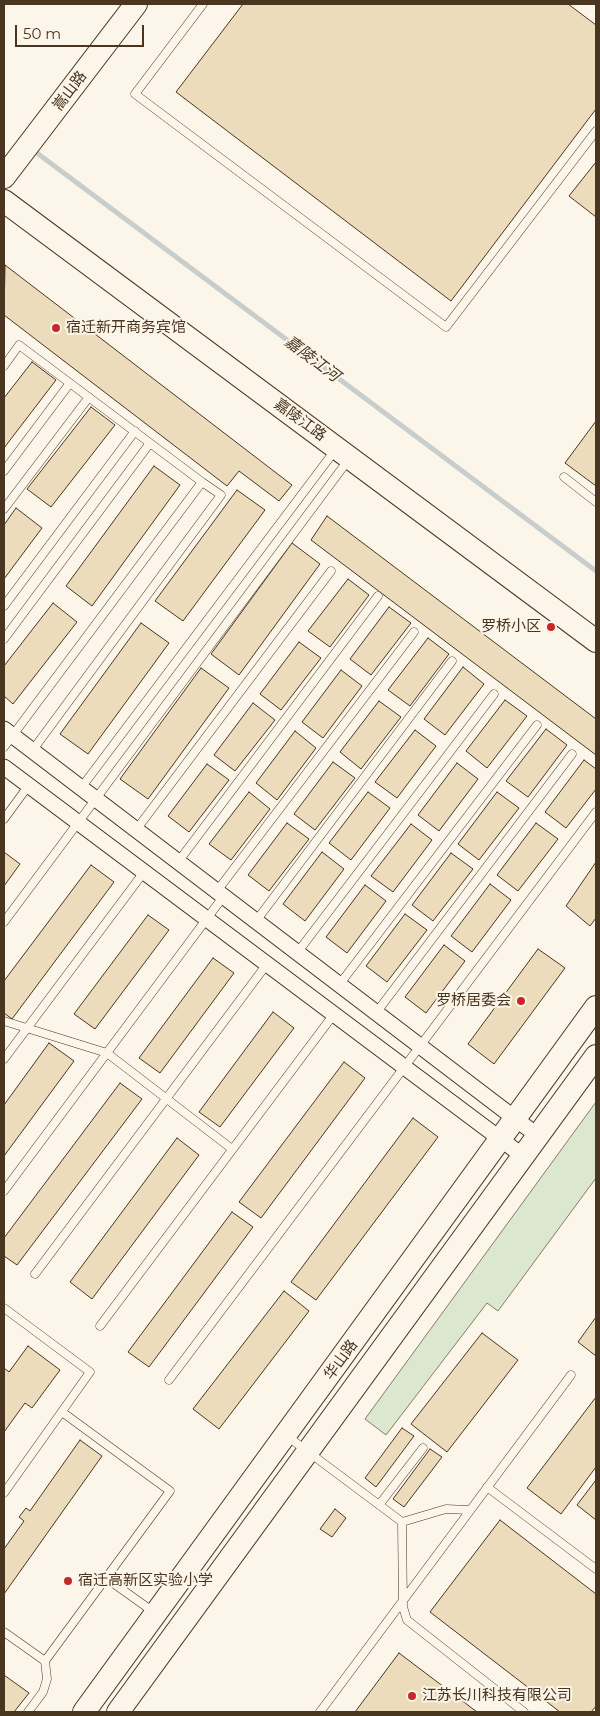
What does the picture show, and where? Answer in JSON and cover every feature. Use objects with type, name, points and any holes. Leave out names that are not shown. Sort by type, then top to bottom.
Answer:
[{"type":"street","name":"嵩山路","points":[[4,177],[136,4]]},
{"type":"street","name":"嘉陵江路","points":[[4,201],[596,641]]},
{"type":"street","points":[[7,737],[32,751],[538,1136]]},
{"type":"street","points":[[4,766],[523,1156]]},
{"type":"street","name":"华山路","points":[[84,1712],[596,1007]]},
{"type":"street","name":"华山路","points":[[118,1712],[596,1056]]},
{"type":"lane","points":[[203,4],[136,94],[446,327],[596,131]]},
{"type":"lane","points":[[4,366],[19,345],[221,495],[32,751]]},
{"type":"lane","points":[[4,471],[70,383]]},
{"type":"lane","points":[[4,509],[89,397]]},
{"type":"lane","points":[[4,606],[135,432]]},
{"type":"lane","points":[[4,639],[150,443]]},
{"type":"lane","points":[[81,788],[344,452]]},
{"type":"lane","points":[[4,922],[95,799],[344,452]]},
{"type":"lane","points":[[564,478],[596,502]]},
{"type":"lane","points":[[7,737],[202,482]]},
{"type":"lane","points":[[136,830],[331,571]]},
{"type":"lane","points":[[178,862],[378,596]]},
{"type":"lane","points":[[4,1191],[207,918],[220,894],[414,632]]},
{"type":"lane","points":[[256,922],[452,661]]},
{"type":"lane","points":[[297,953],[494,694]]},
{"type":"lane","points":[[339,985],[537,725]]},
{"type":"lane","points":[[376,1013],[572,754]]},
{"type":"lane","points":[[4,819],[29,785]]},
{"type":"lane","points":[[169,1380],[596,812]]},
{"type":"lane","points":[[4,1059],[144,872]]},
{"type":"lane","points":[[35,1274],[267,964]]},
{"type":"lane","points":[[100,1326],[334,1014]]},
{"type":"lane","points":[[4,1020],[107,1053],[232,1149]]},
{"type":"lane","points":[[4,1308],[90,1372],[4,1493]]},
{"type":"lane","points":[[320,1712],[571,1375]]},
{"type":"lane","points":[[28,1712],[43,1692],[47,1679],[45,1661],[170,1491],[62,1412]]},
{"type":"lane","points":[[286,1435],[402,1522]]},
{"type":"lane","points":[[379,1506],[423,1448]]},
{"type":"lane","points":[[487,1486],[596,1569]]},
{"type":"lane","points":[[402,1522],[446,1509],[469,1510]]},
{"type":"lane","points":[[402,1522],[402,1601],[407,1620],[524,1712]]},
{"type":"lane","points":[[106,1578],[156,1614]]},
{"type":"lane","points":[[4,1632],[45,1661]]},
{"type":"green space","points":[[596,1102],[596,1178],[498,1311],[487,1303],[386,1435],[365,1419]]},
{"type":"building","points":[[243,4],[568,4],[596,25],[596,109],[451,301],[176,92]]},
{"type":"building","points":[[596,162],[596,217],[569,196]]},
{"type":"building","points":[[5,265],[292,485],[279,501],[239,471],[227,486],[4,315]]},
{"type":"building","points":[[32,362],[56,380],[4,448],[4,398]]},
{"type":"building","points":[[91,407],[115,425],[51,507],[27,489]]},
{"type":"building","points":[[596,421],[596,486],[565,463]]},
{"type":"building","points":[[154,466],[180,485],[92,606],[66,586]]},
{"type":"building","points":[[237,490],[265,510],[183,621],[155,601]]},
{"type":"building","points":[[16,508],[42,528],[4,579],[4,525]]},
{"type":"building","points":[[327,516],[596,719],[596,755],[311,540]]},
{"type":"building","points":[[292,543],[320,564],[239,675],[211,654]]},
{"type":"building","points":[[348,579],[369,595],[330,647],[308,631]]},
{"type":"building","points":[[53,603],[77,622],[13,704],[4,696],[4,666]]},
{"type":"building","points":[[389,607],[411,623],[371,675],[350,659]]},
{"type":"building","points":[[141,623],[169,643],[88,754],[60,734]]},
{"type":"building","points":[[428,638],[449,654],[410,706],[388,690]]},
{"type":"building","points":[[299,642],[321,658],[281,710],[260,694]]},
{"type":"building","points":[[463,667],[484,684],[445,735],[424,719]]},
{"type":"building","points":[[201,668],[229,688],[148,799],[120,779]]},
{"type":"building","points":[[341,670],[362,686],[323,738],[302,722]]},
{"type":"building","points":[[505,700],[527,716],[487,768],[466,751]]},
{"type":"building","points":[[379,701],[401,717],[361,769],[340,752]]},
{"type":"building","points":[[253,703],[275,720],[235,771],[214,755]]},
{"type":"building","points":[[546,729],[567,745],[528,797],[506,781]]},
{"type":"building","points":[[415,730],[436,746],[397,798],[375,782]]},
{"type":"building","points":[[295,731],[316,748],[277,800],[256,783]]},
{"type":"building","points":[[584,760],[596,769],[596,789],[566,828],[545,812]]},
{"type":"building","points":[[333,762],[355,778],[315,830],[294,814]]},
{"type":"building","points":[[457,763],[478,779],[439,831],[418,815]]},
{"type":"building","points":[[207,764],[229,780],[189,832],[168,816]]},
{"type":"building","points":[[249,792],[270,809],[231,860],[209,844]]},
{"type":"building","points":[[368,792],[390,808],[351,860],[329,843]]},
{"type":"building","points":[[497,792],[519,808],[479,860],[458,844]]},
{"type":"building","points":[[287,823],[309,839],[269,891],[248,875]]},
{"type":"building","points":[[536,823],[558,839],[518,891],[497,875]]},
{"type":"building","points":[[411,824],[432,840],[393,892],[371,876]]},
{"type":"building","points":[[4,852],[20,864],[4,886]]},
{"type":"building","points":[[322,852],[344,869],[305,921],[283,904]]},
{"type":"building","points":[[451,853],[473,869],[433,921],[412,905]]},
{"type":"building","points":[[596,862],[596,918],[590,926],[566,906]]},
{"type":"building","points":[[91,865],[114,882],[12,1019],[4,1013],[4,981]]},
{"type":"building","points":[[490,884],[511,900],[472,952],[451,936]]},
{"type":"building","points":[[365,885],[386,901],[347,953],[326,937]]},
{"type":"building","points":[[405,914],[427,930],[387,982],[366,966]]},
{"type":"building","points":[[148,915],[169,930],[95,1029],[74,1014]]},
{"type":"building","points":[[444,945],[465,961],[426,1013],[405,997]]},
{"type":"building","points":[[538,949],[565,968],[494,1064],[468,1044]]},
{"type":"building","points":[[213,958],[234,973],[160,1073],[139,1058]]},
{"type":"building","points":[[273,1012],[294,1028],[220,1127],[199,1112]]},
{"type":"building","points":[[49,1043],[74,1061],[4,1156],[4,1105]]},
{"type":"building","points":[[344,1062],[365,1078],[261,1218],[239,1202]]},
{"type":"building","points":[[120,1083],[142,1099],[17,1265],[4,1256],[4,1238]]},
{"type":"building","points":[[413,1118],[438,1137],[316,1300],[291,1282]]},
{"type":"building","points":[[177,1138],[199,1155],[92,1299],[70,1282]]},
{"type":"building","points":[[232,1212],[253,1227],[149,1367],[128,1352]]},
{"type":"building","points":[[284,1291],[309,1311],[219,1429],[193,1409]]},
{"type":"building","points":[[596,1317],[596,1356],[578,1342]]},
{"type":"building","points":[[482,1333],[518,1360],[447,1452],[411,1424]]},
{"type":"building","points":[[28,1346],[60,1370],[32,1408],[25,1403],[4,1432],[4,1368],[9,1372]]},
{"type":"building","points":[[596,1397],[596,1467],[561,1514],[527,1488]]},
{"type":"building","points":[[402,1428],[414,1436],[376,1487],[365,1478]]},
{"type":"building","points":[[80,1440],[102,1456],[4,1594],[4,1549],[24,1521],[19,1517],[26,1508],[30,1511]]},
{"type":"building","points":[[430,1449],[442,1457],[404,1507],[393,1499]]},
{"type":"building","points":[[596,1480],[596,1520],[577,1505]]},
{"type":"building","points":[[335,1509],[346,1518],[332,1537],[320,1529]]},
{"type":"building","points":[[500,1520],[596,1594],[596,1706],[591,1712],[560,1712],[430,1612]]},
{"type":"building","points":[[399,1653],[477,1712],[355,1712]]},
{"type":"building","points":[[4,1675],[29,1693],[14,1712],[4,1712]]},
{"type":"waterway","name":"嘉陵江河","points":[[33,150],[596,571]]},
{"type":"place","name":"宿迁新开商务宾馆","points":[[56,328]]},
{"type":"place","name":"罗桥小区","points":[[551,627]]},
{"type":"place","name":"罗桥居委会","points":[[521,1001]]},
{"type":"place","name":"宿迁高新区实验小学","points":[[68,1581]]},
{"type":"place","name":"江苏长川科技有限公司","points":[[412,1696]]}]
